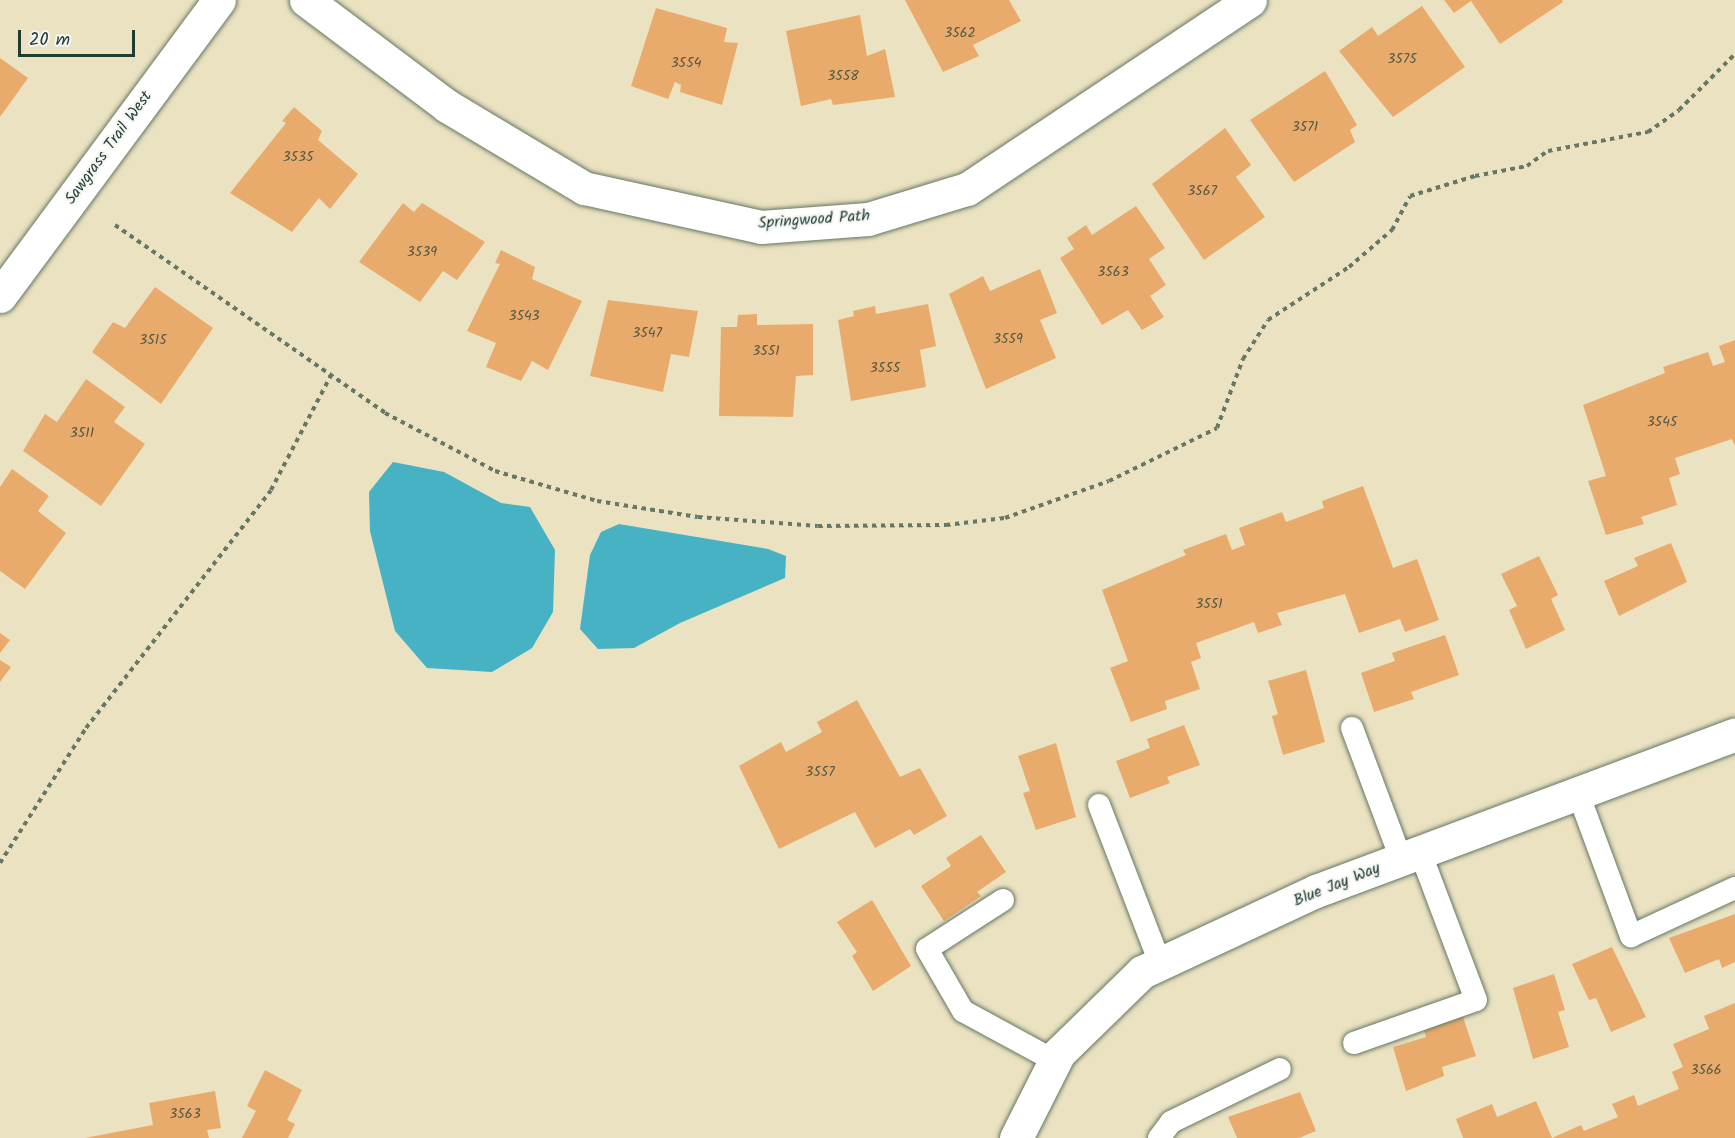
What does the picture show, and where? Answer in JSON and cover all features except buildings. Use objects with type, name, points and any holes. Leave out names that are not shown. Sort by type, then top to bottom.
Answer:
[{"type":"street","name":"Sawgrass Trail West","points":[[0,296],[219,0]]},
{"type":"street","name":"Springwood Path","points":[[306,0],[447,106],[584,188],[761,227],[868,219],[967,189],[1250,0]]},
{"type":"street","name":"Blue Jay Way","points":[[1016,1138],[1055,1061],[1142,972],[1316,891],[1735,734]]},
{"type":"lane","points":[[1352,728],[1476,1000],[1354,1043]]},
{"type":"lane","points":[[1578,793],[1631,936],[1735,888]]},
{"type":"lane","points":[[1099,805],[1160,963]]},
{"type":"lane","points":[[1003,900],[927,948],[963,1011],[1055,1061]]},
{"type":"lane","points":[[1159,1138],[1172,1122],[1280,1070]]},
{"type":"path","points":[[115,225],[385,413],[495,471],[597,501],[698,516],[819,526],[946,525],[1005,518],[1109,481],[1217,428],[1242,359],[1268,320],[1349,267],[1392,230],[1410,196],[1475,176],[1527,166],[1548,152],[1648,132],[1679,110],[1735,54]]},
{"type":"path","points":[[0,863],[86,728],[270,490],[331,375]]},
{"type":"water","points":[[393,462],[444,472],[501,503],[530,507],[555,550],[553,612],[532,648],[492,672],[427,668],[395,631],[370,531],[369,492]]},
{"type":"water","points":[[619,524],[768,549],[786,556],[785,578],[680,623],[634,648],[598,649],[580,629],[590,555],[601,532]]}]
